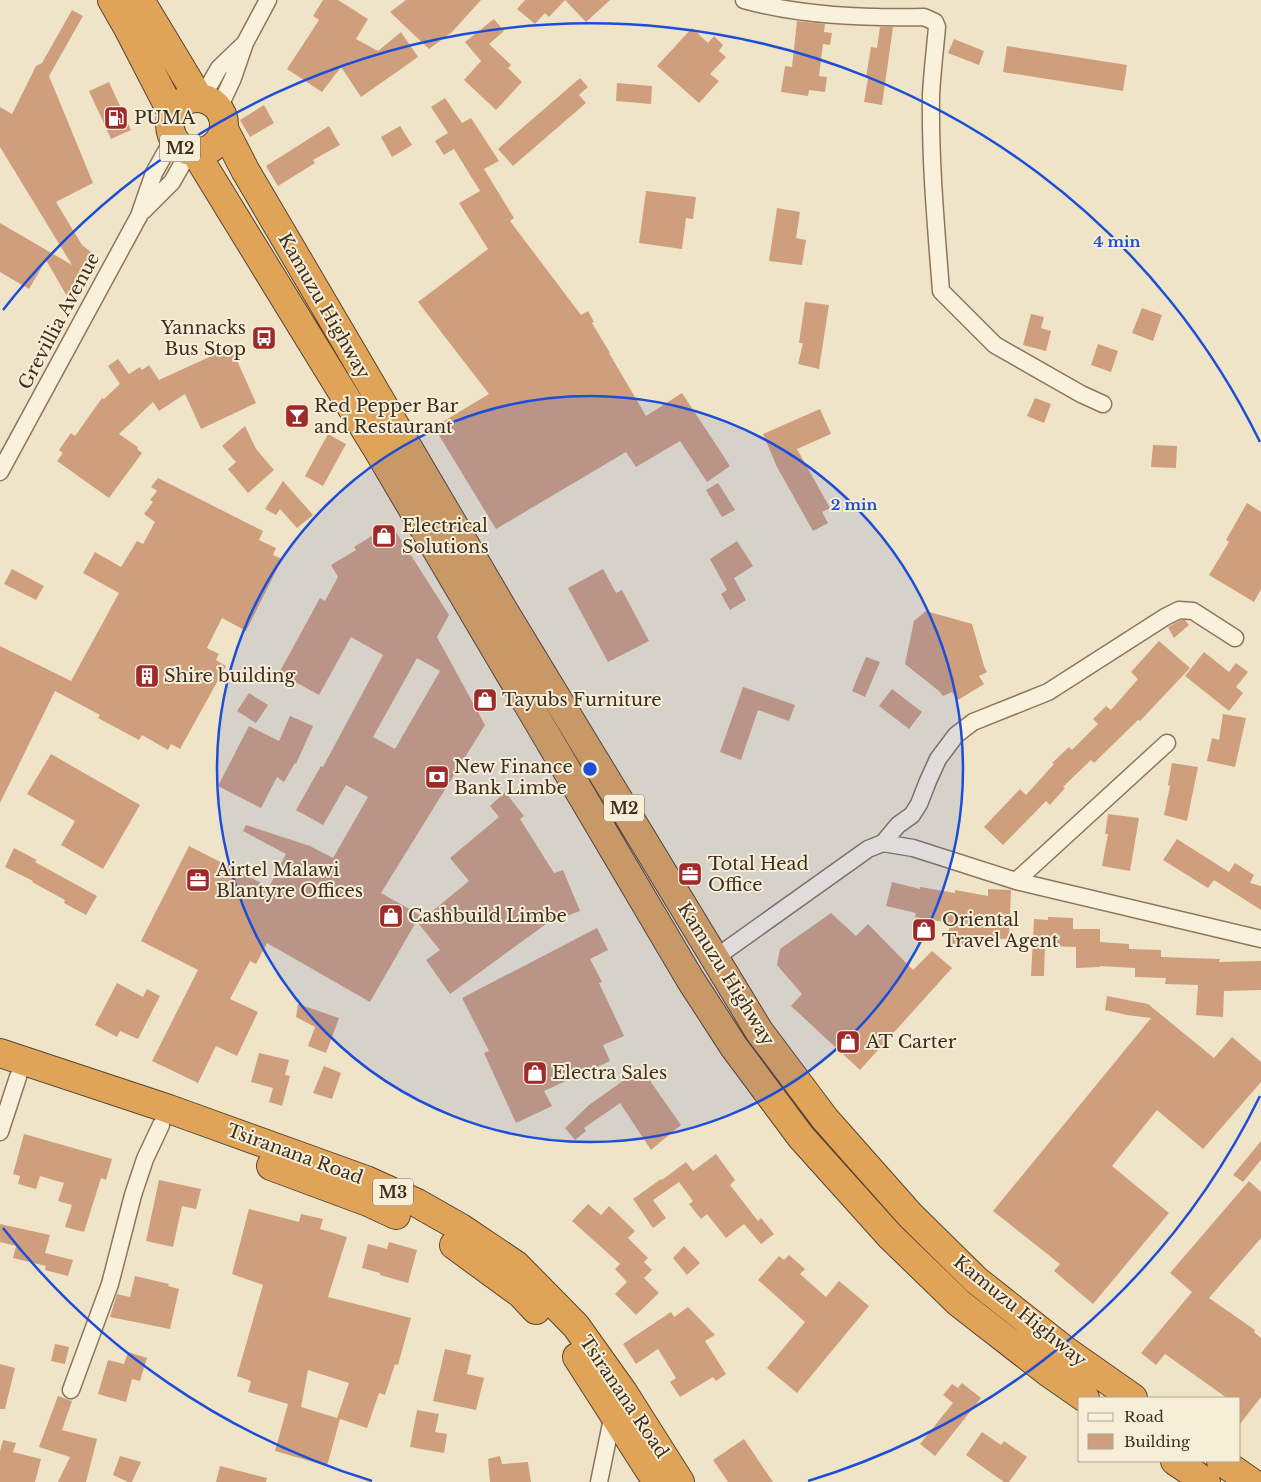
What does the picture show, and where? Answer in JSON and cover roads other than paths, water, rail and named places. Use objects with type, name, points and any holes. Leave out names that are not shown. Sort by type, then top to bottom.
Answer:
[{"type":"highway","name":"M2","points":[[112,0],[128,28],[182,139],[201,153],[209,150],[222,138],[211,108],[140,0]]},
{"type":"highway","name":"M2","points":[[182,139],[178,105],[186,100],[211,108]]},
{"type":"highway","name":"Kamuzu Highway","points":[[211,108],[245,170],[509,620],[759,1031],[825,1118],[910,1215],[976,1280],[1066,1351],[1131,1397]]},
{"type":"highway","name":"Kamuzu Highway","points":[[182,139],[379,452],[685,970],[734,1047],[801,1137],[890,1236],[959,1303],[1049,1373],[1084,1397]]},
{"type":"highway","name":"Tsiranana Road","points":[[0,1053],[169,1109],[366,1180],[418,1203],[462,1228],[516,1265],[576,1326],[623,1392],[680,1482]]},
{"type":"highway","name":"Tsiranana Road","points":[[9,1074],[161,1125],[368,1202],[451,1242],[521,1294],[569,1345],[657,1482]]},
{"type":"highway","points":[[1176,1462],[1206,1482]]},
{"type":"highway","points":[[1222,1462],[1251,1482]]},
{"type":"street","points":[[211,108],[233,78],[245,43],[268,0]]},
{"type":"street","points":[[754,1],[824,14],[924,17],[935,22],[937,27],[932,95],[932,127],[941,291],[995,346],[1081,394],[1103,404]]},
{"type":"street","name":"Grevillia Avenue","points":[[0,472],[138,216],[172,182],[182,139]]},
{"type":"street","points":[[715,958],[868,849],[883,843],[898,825],[912,815],[919,804],[938,759],[956,735],[973,722],[1048,692],[1165,617],[1180,610],[1193,611],[1235,638]]},
{"type":"street","points":[[1016,881],[1167,743]]},
{"type":"street","points":[[883,843],[913,848],[1016,881],[1261,939]]},
{"type":"street","points":[[0,1132],[9,1074]]},
{"type":"street","points":[[72,1390],[110,1284],[133,1195],[145,1160],[161,1125]]},
{"type":"street","points":[[599,1482],[613,1414]]},
{"type":"place","name":"PUMA","points":[[116,118]]},
{"type":"place","name":"Yannacks Bus Stop","points":[[264,338]]},
{"type":"place","name":"Red Pepper Bar and Restaurant","points":[[297,416]]},
{"type":"place","name":"Electrical Solutions","points":[[384,536]]},
{"type":"place","name":"Shire building","points":[[147,676]]},
{"type":"place","name":"Tayubs Furniture","points":[[485,700]]},
{"type":"place","name":"New Finance Bank Limbe","points":[[437,777]]},
{"type":"place","name":"Total Head Office","points":[[690,874]]},
{"type":"place","name":"Airtel Malawi Blantyre Offices","points":[[198,880]]},
{"type":"place","name":"Cashbuild Limbe","points":[[391,916]]},
{"type":"place","name":"Oriental Travel Agent","points":[[924,930]]},
{"type":"place","name":"AT Carter","points":[[848,1042]]},
{"type":"place","name":"Electra Sales","points":[[535,1073]]}]
